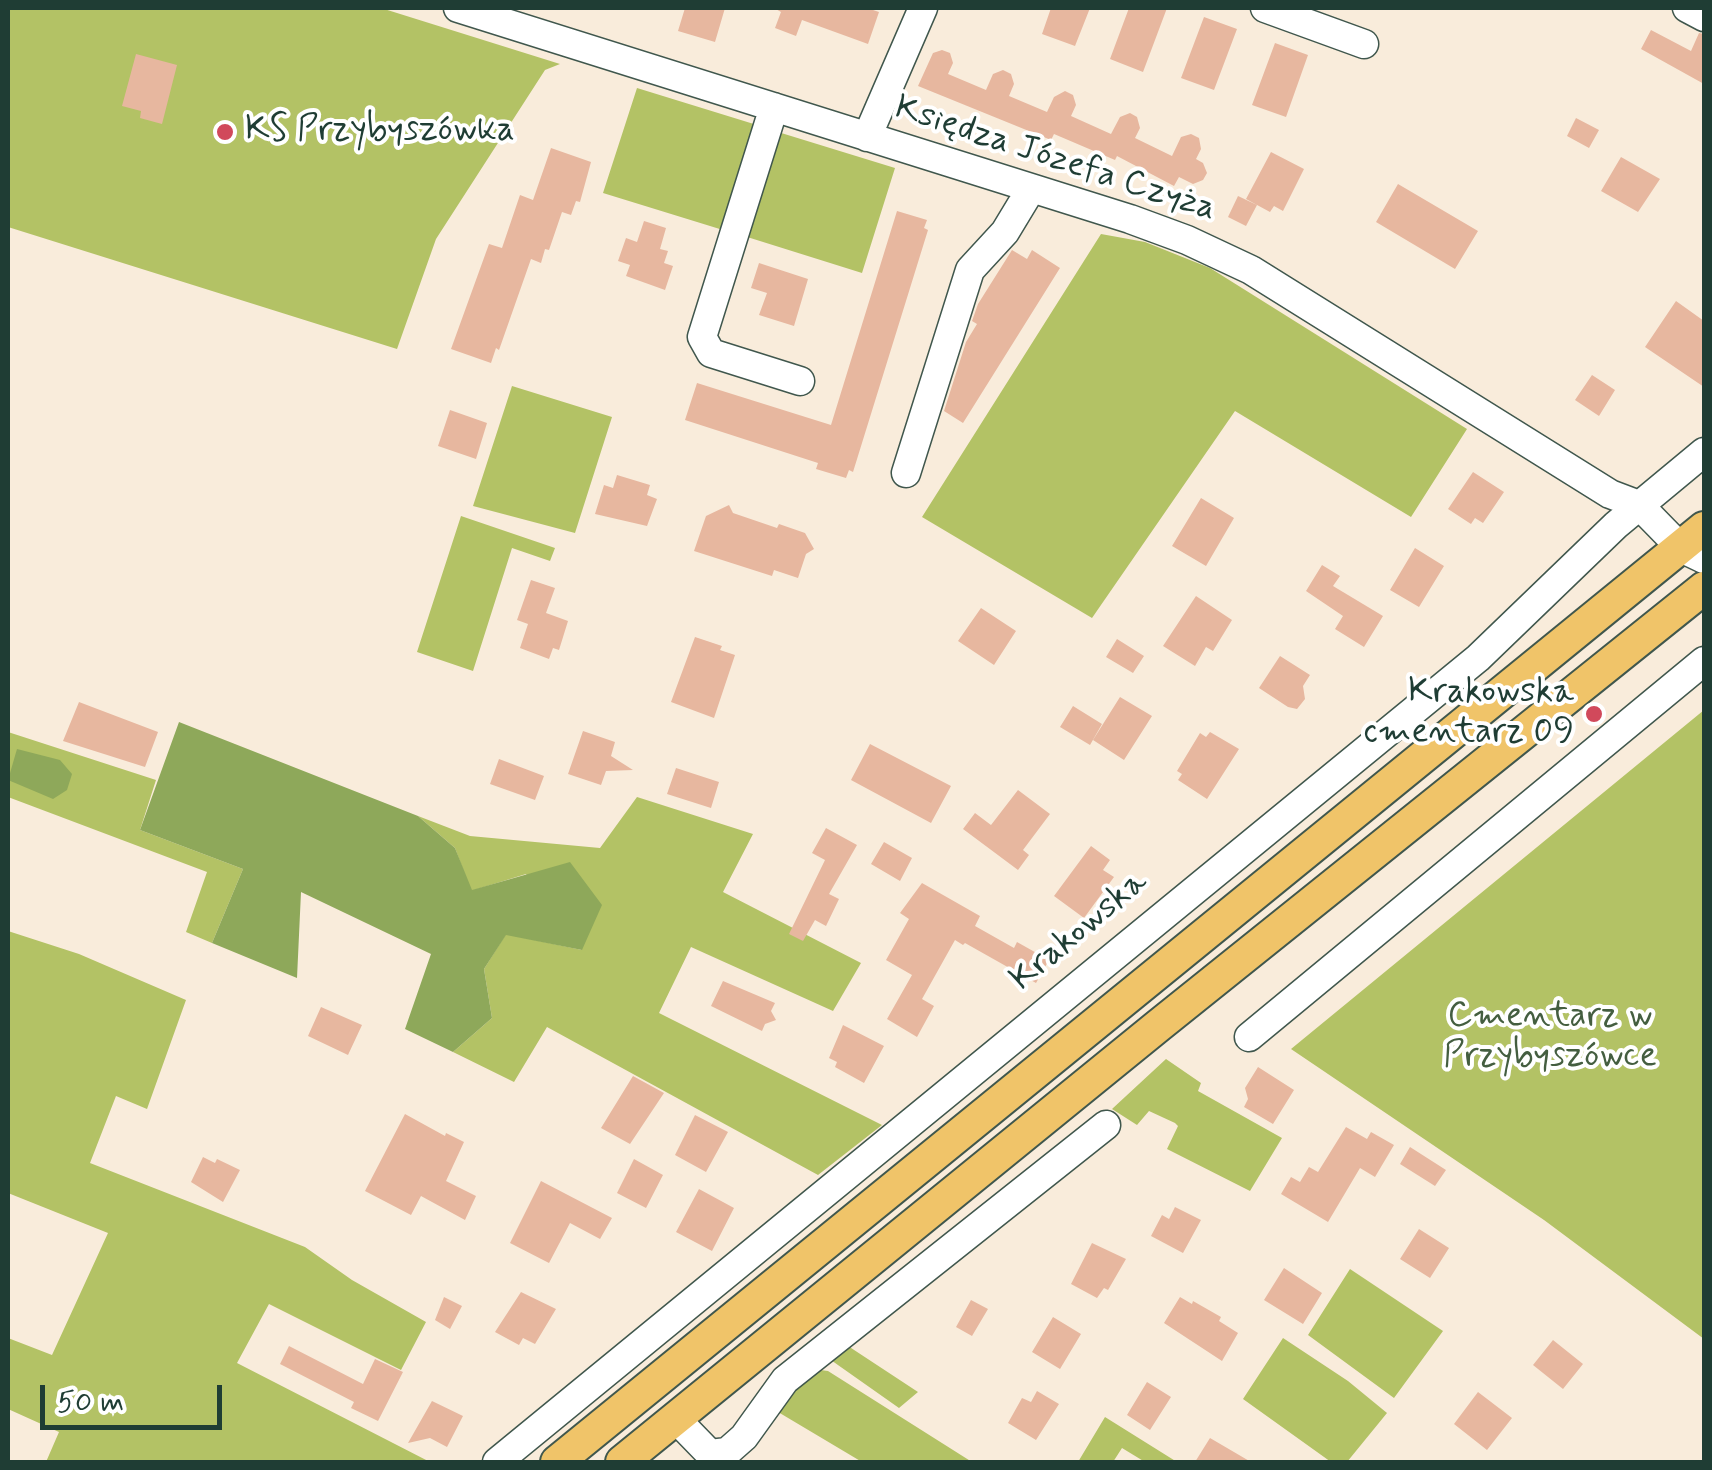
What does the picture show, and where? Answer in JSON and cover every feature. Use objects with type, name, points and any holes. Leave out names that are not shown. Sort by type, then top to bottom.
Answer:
[{"type":"main road","points":[[557,1462],[1697,545]]},
{"type":"main road","points":[[622,1462],[1704,588]]},
{"type":"street","name":"Księdza Józefa Czyża","points":[[458,8],[1187,240],[1251,270],[1697,545]]},
{"type":"street","points":[[867,137],[923,8]]},
{"type":"street","points":[[1265,8],[1364,44]]},
{"type":"street","points":[[1686,8],[1704,17]]},
{"type":"street","points":[[774,107],[702,337],[712,354],[800,381]]},
{"type":"street","points":[[906,474],[970,270],[1005,232],[1032,189]]},
{"type":"street","name":"Krakowska","points":[[497,1462],[1478,658],[1639,506],[1704,452]]},
{"type":"street","points":[[1249,1037],[1704,661]]},
{"type":"street","points":[[676,1419],[704,1458],[727,1452],[744,1437],[785,1380],[1106,1125]]},
{"type":"green space","name":"KS Przybyszówka","points":[[8,8],[381,8],[560,64],[545,70],[436,239],[397,349],[8,227]]},
{"type":"green space","points":[[637,88],[757,125],[723,230],[603,193]]},
{"type":"green space","points":[[778,132],[895,168],[862,273],[744,236]]},
{"type":"green space","points":[[1101,234],[1145,242],[1210,268],[1467,429],[1411,517],[1235,411],[1092,618],[922,517]]},
{"type":"green space","points":[[512,386],[612,417],[575,533],[473,506]]},
{"type":"green space","points":[[461,516],[555,548],[550,561],[512,548],[473,671],[417,652]]},
{"type":"green space","name":"Cmentarz w Przybyszówce","points":[[1704,710],[1704,1339],[1544,1220],[1291,1049]]},
{"type":"green space","points":[[179,722],[418,816],[455,848],[472,890],[570,862],[602,905],[582,950],[506,935],[484,969],[492,1018],[453,1052],[405,1029],[431,954],[301,892],[297,978],[212,943],[243,869],[140,830]]},
{"type":"green space","points":[[8,732],[156,780],[140,830],[243,869],[212,943],[186,932],[207,872],[8,797]]},
{"type":"green space","points":[[17,749],[60,760],[72,774],[67,790],[53,799],[8,780]]},
{"type":"green space","points":[[637,797],[753,834],[723,892],[861,963],[833,1011],[691,947],[659,1013],[882,1125],[818,1175],[547,1027],[514,1082],[453,1052],[492,1018],[484,969],[506,934],[582,950],[526,874],[471,891],[455,848],[418,816],[470,836],[600,848]]},
{"type":"green space","points":[[8,931],[79,954],[186,1000],[147,1109],[116,1096],[90,1163],[305,1247],[352,1280],[426,1322],[401,1370],[269,1304],[237,1363],[430,1462],[46,1462],[59,1432],[8,1409],[8,1338],[52,1355],[108,1233],[8,1193]]},
{"type":"green space","points":[[1166,1059],[1201,1083],[1198,1091],[1282,1138],[1250,1191],[1167,1149],[1178,1126],[1175,1123],[1149,1111],[1137,1125],[1112,1109]]},
{"type":"green space","points":[[1350,1269],[1443,1331],[1394,1398],[1308,1335]]},
{"type":"green space","points":[[1283,1338],[1348,1381],[1387,1413],[1347,1462],[1331,1462],[1243,1399]]},
{"type":"green space","points":[[845,1344],[918,1392],[899,1408],[828,1358]]},
{"type":"green space","points":[[813,1369],[828,1371],[972,1462],[862,1462],[773,1409]]},
{"type":"green space","points":[[1105,1417],[1177,1462],[1145,1462],[1122,1448],[1113,1462],[1078,1462]]},
{"type":"building","points":[[685,8],[725,8],[715,42],[678,31]]},
{"type":"building","points":[[774,8],[867,8],[879,12],[868,44],[802,20],[796,36],[775,28],[781,12]]},
{"type":"building","points":[[1051,8],[1090,8],[1075,46],[1042,34]]},
{"type":"building","points":[[1129,8],[1167,8],[1143,72],[1110,59]]},
{"type":"building","points":[[1204,17],[1237,29],[1214,90],[1181,78]]},
{"type":"building","points":[[1651,30],[1691,51],[1699,33],[1704,34],[1704,84],[1641,49]]},
{"type":"building","points":[[1275,43],[1308,55],[1286,117],[1252,105]]},
{"type":"building","points":[[933,53],[950,53],[953,63],[948,74],[986,90],[993,74],[1003,70],[1011,74],[1014,84],[1009,96],[1047,112],[1054,97],[1065,91],[1073,95],[1076,105],[1071,116],[1111,134],[1120,117],[1130,113],[1137,117],[1140,128],[1135,138],[1172,156],[1181,137],[1191,134],[1199,138],[1201,149],[1196,159],[1203,163],[1207,173],[1203,180],[1193,184],[1179,177],[1174,186],[1117,156],[1115,160],[1054,134],[1051,140],[918,86]]},
{"type":"building","points":[[136,54],[177,65],[162,124],[140,118],[141,111],[122,106]]},
{"type":"building","points":[[1576,118],[1599,130],[1589,148],[1567,136]]},
{"type":"building","points":[[551,148],[591,162],[580,202],[576,201],[571,215],[562,212],[541,263],[531,259],[491,363],[451,349],[489,244],[502,248],[520,195],[533,200]]},
{"type":"building","points":[[1271,152],[1304,169],[1283,211],[1274,206],[1270,212],[1246,199]]},
{"type":"building","points":[[1621,157],[1660,179],[1638,212],[1601,191]]},
{"type":"building","points":[[1398,184],[1478,231],[1455,269],[1376,222]]},
{"type":"building","points":[[1238,196],[1257,205],[1246,226],[1228,217]]},
{"type":"building","points":[[897,211],[927,220],[924,228],[928,230],[853,472],[849,470],[846,478],[816,469],[818,463],[685,420],[697,383],[831,425]]},
{"type":"building","points":[[644,221],[666,228],[660,249],[668,251],[664,263],[673,266],[665,290],[626,276],[630,265],[618,261],[626,238],[637,242]]},
{"type":"building","points":[[1012,250],[1027,259],[1032,250],[1060,268],[963,423],[944,411],[966,342],[977,324],[972,321],[978,304]]},
{"type":"building","points":[[759,263],[808,279],[794,326],[759,315],[767,293],[751,288]]},
{"type":"building","points":[[1676,301],[1704,321],[1704,387],[1645,347]]},
{"type":"building","points":[[1592,375],[1615,390],[1599,416],[1575,400]]},
{"type":"building","points":[[450,410],[487,423],[476,459],[438,446]]},
{"type":"building","points":[[1473,472],[1504,492],[1483,523],[1475,518],[1471,524],[1448,509]]},
{"type":"building","points":[[617,475],[650,485],[647,495],[657,499],[647,526],[595,514],[604,485],[613,488]]},
{"type":"building","points":[[1201,498],[1234,518],[1206,566],[1172,546]]},
{"type":"building","points":[[729,505],[733,513],[805,533],[814,549],[806,554],[798,578],[774,570],[772,576],[694,551],[706,516]]},
{"type":"building","points":[[1415,548],[1444,566],[1419,607],[1390,590]]},
{"type":"building","points":[[1322,565],[1340,576],[1333,586],[1383,616],[1364,647],[1335,629],[1343,616],[1306,591]]},
{"type":"building","points":[[531,580],[555,588],[546,613],[568,621],[559,650],[553,648],[549,659],[520,648],[528,624],[517,620]]},
{"type":"building","points":[[1196,596],[1232,620],[1213,651],[1206,647],[1195,666],[1163,646]]},
{"type":"building","points":[[981,608],[1016,631],[994,665],[958,641]]},
{"type":"building","points":[[695,637],[735,655],[714,718],[671,702]]},
{"type":"building","points":[[1117,639],[1144,656],[1133,673],[1106,657]]},
{"type":"building","points":[[1280,656],[1310,675],[1303,686],[1305,699],[1297,709],[1259,688]]},
{"type":"building","points":[[1120,697],[1152,716],[1124,760],[1093,740]]},
{"type":"building","points":[[79,702],[158,732],[145,767],[63,741]]},
{"type":"building","points":[[1073,706],[1102,724],[1090,745],[1060,727]]},
{"type":"building","points":[[583,731],[615,742],[611,756],[633,770],[606,771],[601,785],[568,774]]},
{"type":"building","points":[[1210,732],[1239,749],[1207,799],[1178,780],[1182,774],[1177,771],[1200,733],[1206,737]]},
{"type":"building","points":[[870,744],[951,786],[931,823],[851,780]]},
{"type":"building","points":[[499,759],[544,776],[535,800],[490,784]]},
{"type":"building","points":[[676,768],[719,782],[711,808],[667,794]]},
{"type":"building","points":[[1018,790],[1050,814],[1023,850],[1029,855],[1018,870],[963,829],[975,813],[991,825]]},
{"type":"building","points":[[826,828],[857,845],[829,894],[839,899],[826,926],[815,920],[803,941],[789,934],[825,860],[812,853]]},
{"type":"building","points":[[884,842],[912,858],[900,881],[871,864]]},
{"type":"building","points":[[1091,846],[1110,860],[1103,870],[1114,877],[1084,918],[1054,896]]},
{"type":"building","points":[[922,883],[980,916],[975,926],[1014,948],[1017,942],[1049,960],[1036,983],[955,940],[922,999],[934,1006],[917,1037],[887,1019],[912,975],[886,960],[909,919],[900,913]]},
{"type":"building","points":[[723,981],[775,1003],[771,1011],[776,1020],[765,1024],[762,1031],[711,1006]]},
{"type":"building","points":[[321,1007],[362,1025],[348,1055],[308,1036]]},
{"type":"building","points":[[843,1025],[884,1046],[864,1083],[835,1067],[837,1062],[829,1058]]},
{"type":"building","points":[[1258,1067],[1294,1090],[1273,1124],[1244,1107],[1248,1099],[1245,1088]]},
{"type":"building","points":[[633,1076],[664,1093],[630,1144],[601,1128]]},
{"type":"building","points":[[405,1114],[464,1142],[446,1181],[476,1196],[465,1220],[421,1196],[411,1215],[365,1191]]},
{"type":"building","points":[[695,1115],[728,1132],[706,1172],[675,1155]]},
{"type":"building","points":[[1346,1127],[1367,1139],[1371,1132],[1394,1145],[1375,1177],[1360,1168],[1328,1222],[1281,1194],[1291,1177],[1300,1182],[1309,1167],[1318,1172]]},
{"type":"building","points":[[1410,1147],[1446,1170],[1435,1186],[1400,1164]]},
{"type":"building","points":[[203,1157],[240,1170],[223,1202],[191,1182]]},
{"type":"building","points":[[634,1159],[663,1175],[646,1208],[617,1193]]},
{"type":"building","points":[[541,1181],[612,1218],[600,1239],[570,1223],[549,1263],[510,1243]]},
{"type":"building","points":[[699,1189],[734,1208],[712,1251],[676,1232]]},
{"type":"building","points":[[1175,1207],[1201,1220],[1183,1253],[1151,1236],[1162,1215],[1169,1219]]},
{"type":"building","points":[[1419,1229],[1449,1248],[1430,1278],[1400,1259]]},
{"type":"building","points":[[1092,1243],[1126,1259],[1108,1290],[1104,1288],[1097,1298],[1071,1284]]},
{"type":"building","points":[[1284,1268],[1322,1293],[1303,1324],[1264,1300]]},
{"type":"building","points":[[521,1292],[556,1309],[535,1344],[523,1338],[519,1345],[495,1332]]},
{"type":"building","points":[[444,1297],[462,1306],[450,1329],[435,1320]]},
{"type":"building","points":[[1180,1297],[1221,1317],[1219,1321],[1238,1333],[1222,1361],[1164,1323]]},
{"type":"building","points":[[971,1300],[988,1309],[972,1336],[956,1327]]},
{"type":"building","points":[[1053,1317],[1081,1334],[1060,1369],[1032,1352]]},
{"type":"building","points":[[1553,1340],[1583,1364],[1563,1389],[1533,1365]]},
{"type":"building","points":[[289,1346],[363,1384],[375,1359],[403,1372],[378,1421],[351,1408],[354,1402],[280,1364]]},
{"type":"building","points":[[1147,1382],[1171,1397],[1150,1430],[1127,1415]]},
{"type":"building","points":[[1037,1391],[1059,1404],[1036,1440],[1008,1423],[1022,1398],[1031,1402]]},
{"type":"building","points":[[1478,1392],[1512,1418],[1487,1450],[1454,1424]]},
{"type":"building","points":[[432,1401],[463,1416],[447,1447],[430,1438],[408,1443]]},
{"type":"building","points":[[1210,1438],[1251,1462],[1195,1462]]},
{"type":"place","name":"KS Przybyszówka","points":[[225,132]]},
{"type":"place","name":"Krakowska cmentarz 09","points":[[1594,714]]}]
